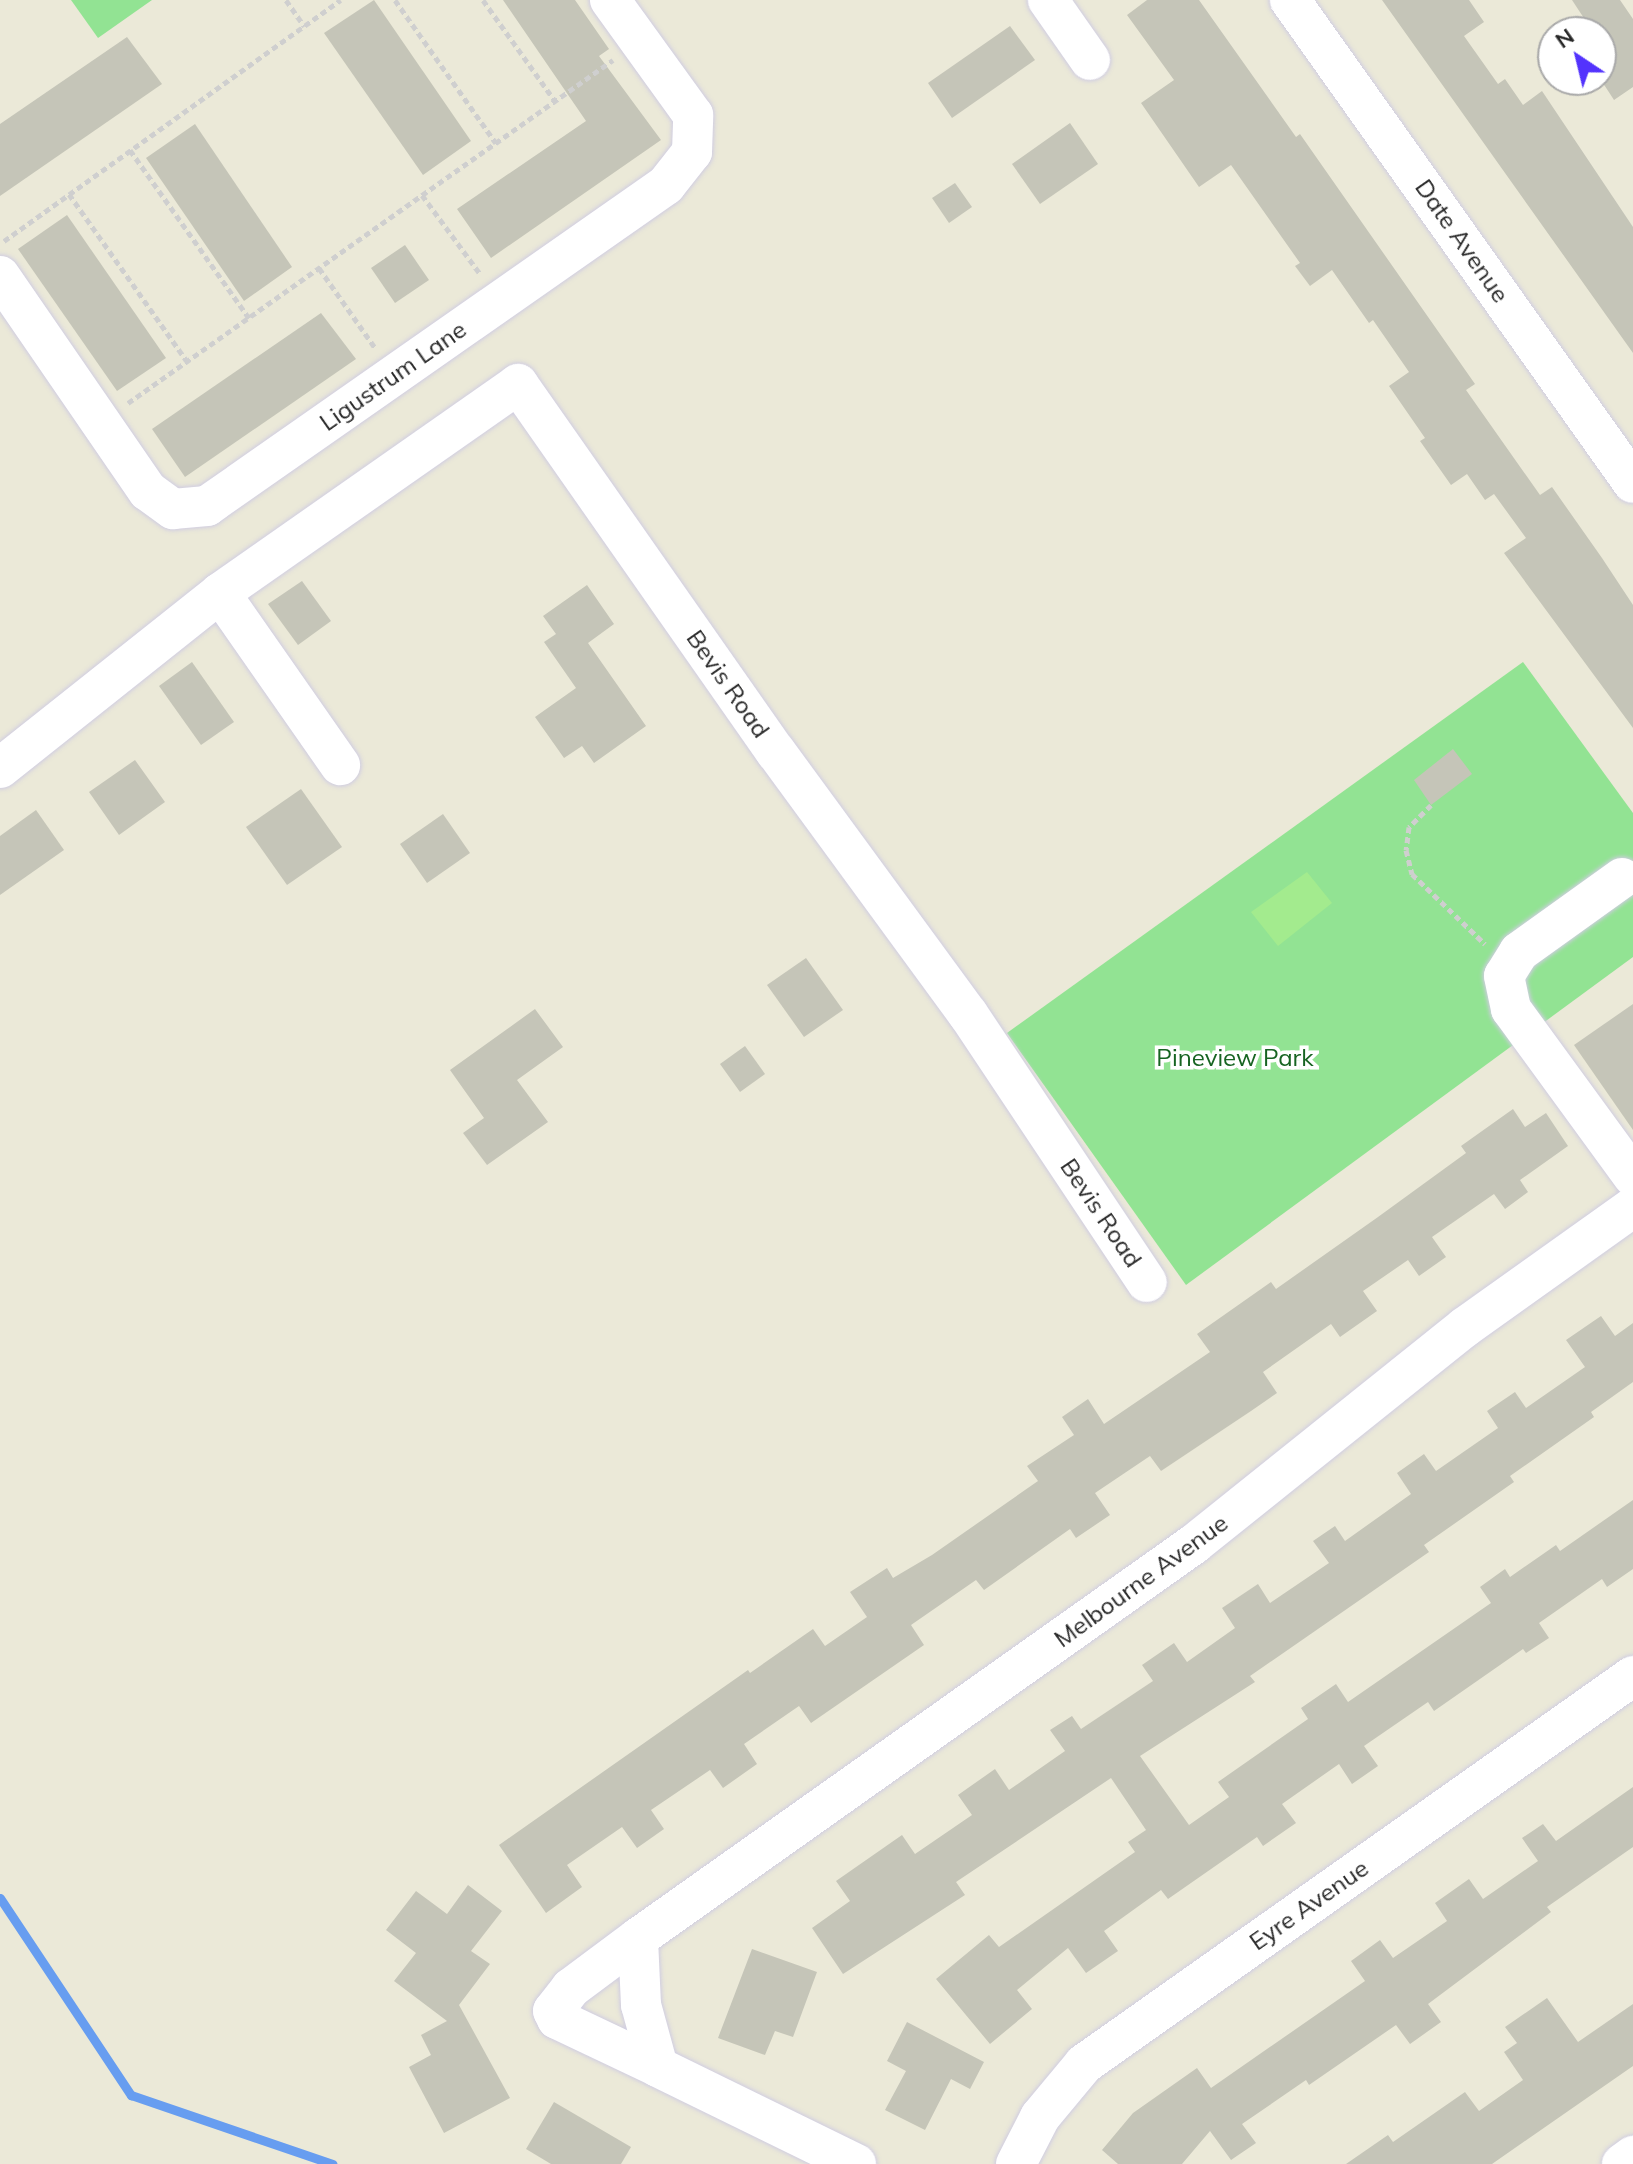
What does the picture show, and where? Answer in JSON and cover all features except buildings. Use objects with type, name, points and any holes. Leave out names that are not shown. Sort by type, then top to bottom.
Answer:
[{"type":"street","name":"Ligustrum Lane","points":[[0,276],[148,491],[173,509],[207,506],[666,185],[692,152],[693,115],[610,0]]},
{"type":"street","points":[[1048,0],[1090,60]]},
{"type":"street","name":"Date Avenue","points":[[1290,0],[1633,483]]},
{"type":"street","name":"Bevis Road","points":[[0,768],[220,593],[518,384],[776,752],[968,1014],[1147,1282]]},
{"type":"street","points":[[220,593],[340,765]]},
{"type":"street","points":[[1622,878],[1519,952],[1504,976],[1511,1009],[1633,1176]]},
{"type":"street","name":"Melbourne Avenue","points":[[658,2067],[557,2019],[553,2011],[571,1988],[638,1938],[1194,1544],[1465,1327],[1633,1207]]},
{"type":"street","name":"Eyre Avenue","points":[[1016,2164],[1040,2117],[1084,2064],[1633,1676]]},
{"type":"street","points":[[638,1938],[641,2005],[658,2067],[856,2164]]},
{"type":"street","points":[[1622,2164],[1633,2156]]},
{"type":"path","points":[[286,0],[304,26]]},
{"type":"path","points":[[0,244],[341,0]]},
{"type":"path","points":[[395,0],[496,143]]},
{"type":"path","points":[[483,0],[555,101]]},
{"type":"path","points":[[101,422],[640,41]]},
{"type":"path","points":[[130,150],[249,318]]},
{"type":"path","points":[[69,194],[187,361]]},
{"type":"path","points":[[422,195],[500,301]]},
{"type":"path","points":[[319,268],[395,375]]},
{"type":"path","points":[[1431,805],[1409,827],[1406,850],[1412,874],[1512,964]]},
{"type":"green space","points":[[71,0],[152,0],[98,38]]},
{"type":"green space","name":"Pineview Park","points":[[1523,662],[1633,813],[1633,957],[1186,1285],[1007,1033]]},
{"type":"green space","points":[[1307,872],[1332,903],[1278,946],[1251,912]]},
{"type":"waterway","points":[[0,1898],[131,2095],[333,2164]]}]
